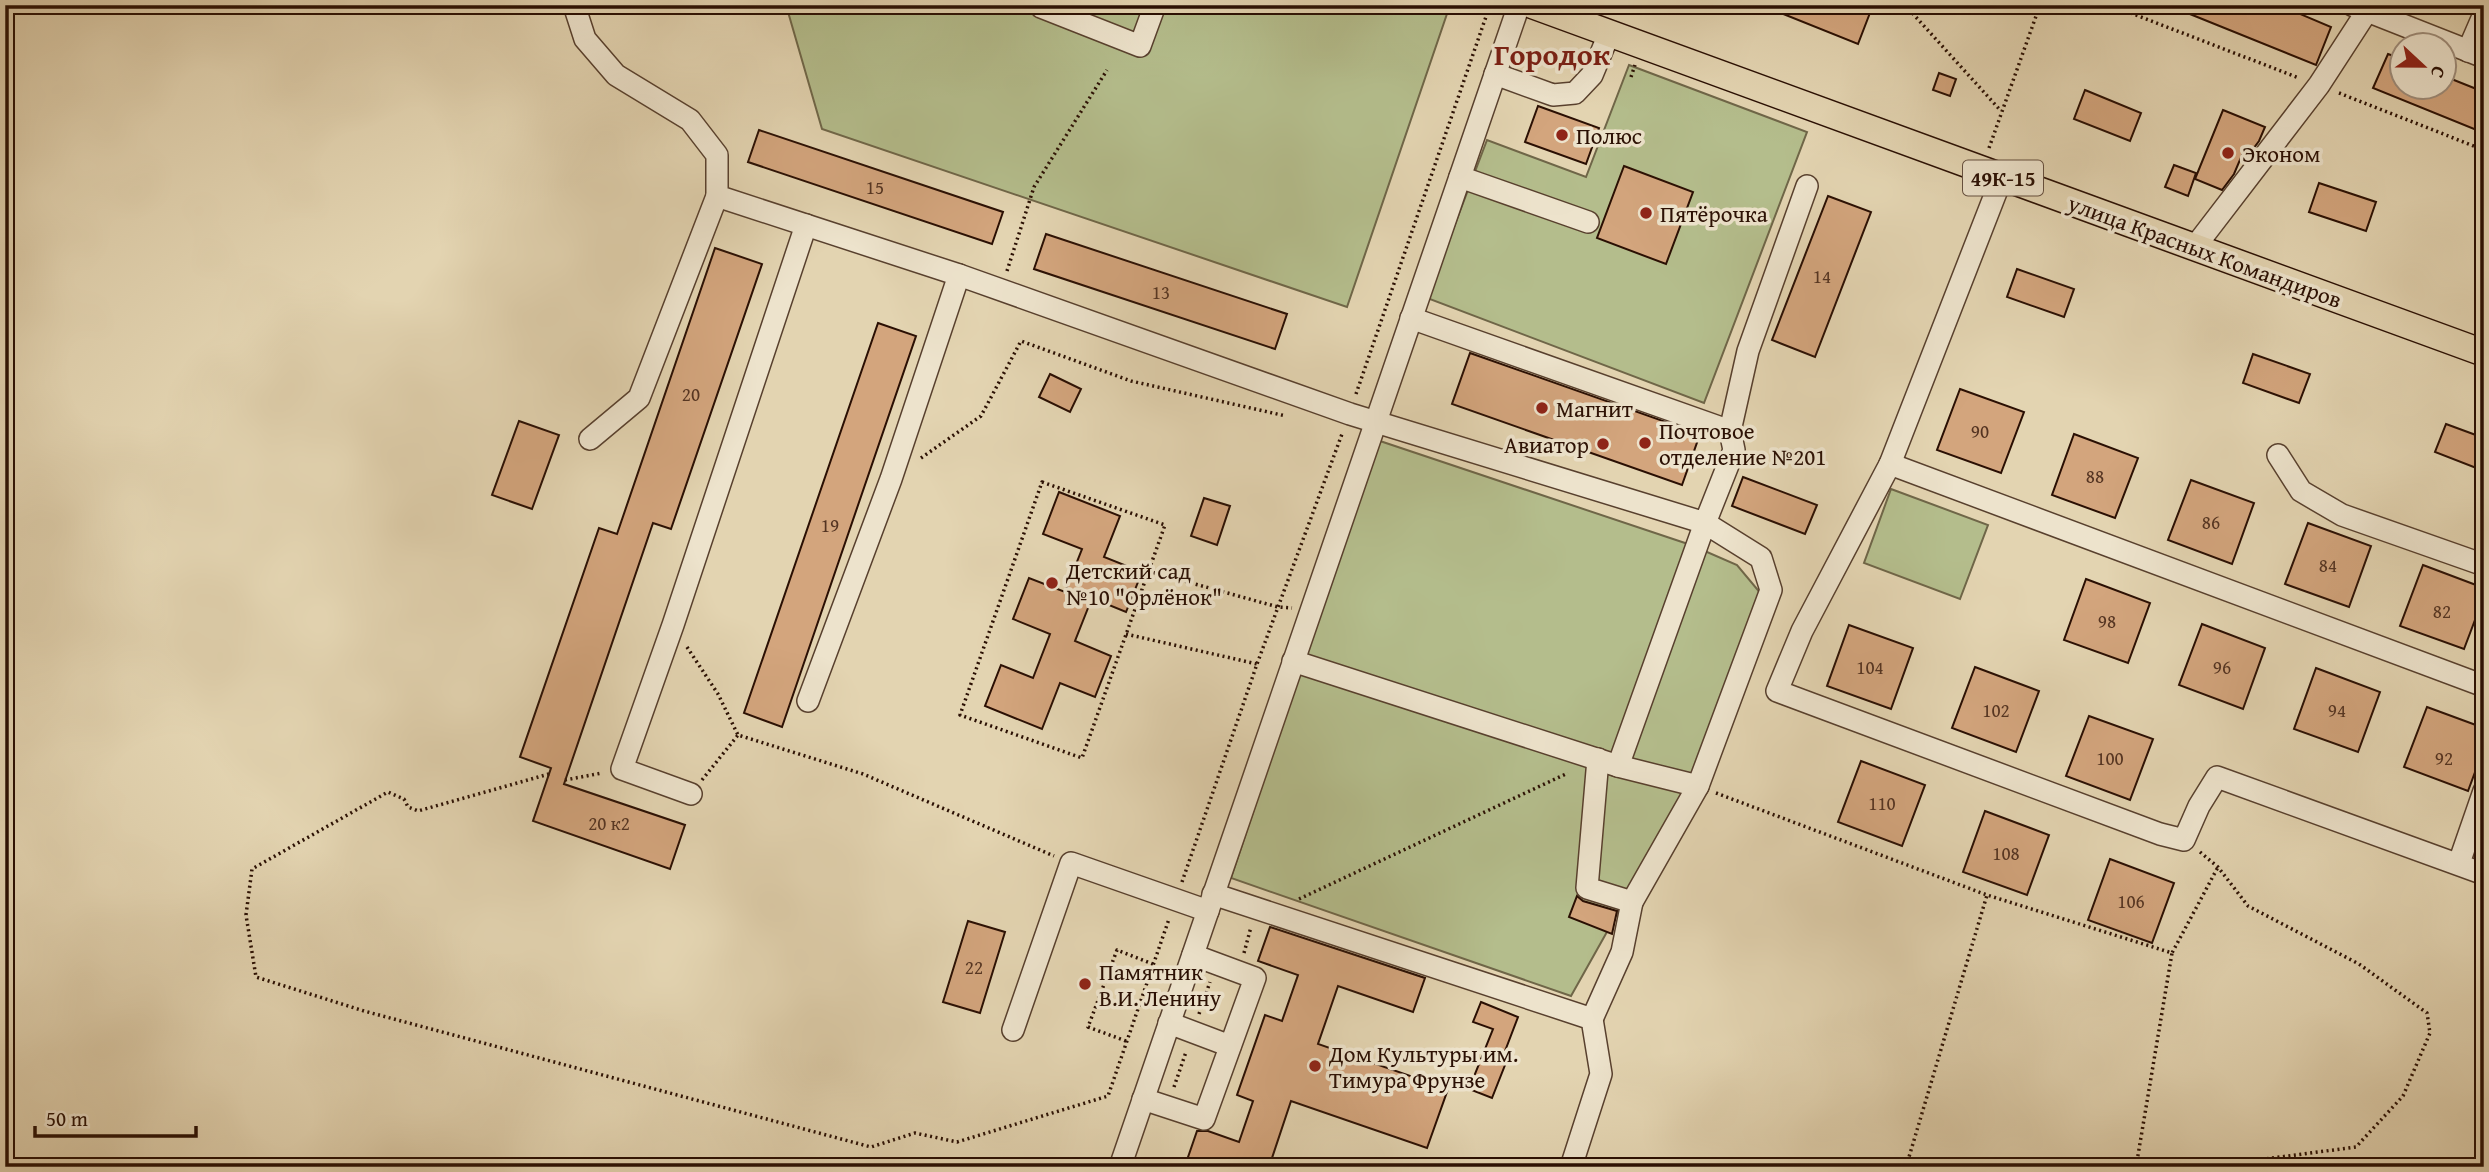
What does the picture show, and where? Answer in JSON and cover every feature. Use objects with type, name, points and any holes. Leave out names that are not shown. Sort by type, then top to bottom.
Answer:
[{"type":"main road","name":"улица Красных Командиров","points":[[1532,5],[2481,352]]},
{"type":"street","points":[[573,5],[585,39],[616,75],[690,120],[717,155],[717,196],[639,398],[590,439]]},
{"type":"street","points":[[1042,5],[1041,7],[1140,46],[1155,5]]},
{"type":"street","points":[[1120,1167],[1519,5]]},
{"type":"street","points":[[2194,248],[2319,85],[2364,7],[2476,54],[2484,14]]},
{"type":"street","points":[[1495,74],[1553,95],[1575,93],[1592,75],[1609,34]]},
{"type":"street","points":[[1460,177],[1588,222]]},
{"type":"street","points":[[2002,177],[1889,464],[1802,631],[1777,691],[2160,834],[2184,840],[2199,806],[2217,778],[2484,874]]},
{"type":"street","points":[[1632,902],[1587,888],[1608,762],[1734,450],[1730,431],[1748,351],[1807,186]]},
{"type":"street","points":[[717,196],[959,275],[1350,414],[1705,523],[1761,558],[1771,590],[1698,786],[1632,902],[1622,952],[1592,1018],[1601,1074],[1571,1167]]},
{"type":"street","points":[[691,794],[622,769],[673,625],[806,225]]},
{"type":"street","points":[[808,701],[891,479],[959,275]]},
{"type":"street","points":[[1411,318],[1730,431]]},
{"type":"street","points":[[2278,455],[2301,491],[2342,515],[2484,565]]},
{"type":"street","points":[[1889,464],[2484,686]]},
{"type":"street","points":[[1293,662],[1608,762],[1698,786]]},
{"type":"street","points":[[2459,863],[2484,790]]},
{"type":"street","points":[[1013,1030],[1071,863],[1176,900],[1211,902],[1271,913],[1592,1018]]},
{"type":"street","points":[[1143,1099],[1204,1119],[1255,978],[1193,955]]},
{"type":"street","points":[[1170,1023],[1230,1046]]},
{"type":"path","points":[[549,774],[418,811],[408,807],[404,799],[388,792],[251,869],[246,915],[256,976],[364,1011],[871,1147],[915,1133],[957,1142],[1108,1096],[1257,664],[1350,414],[1490,5]]},
{"type":"path","points":[[1905,5],[2001,111]]},
{"type":"path","points":[[2002,177],[1989,150],[2040,5]]},
{"type":"path","points":[[2110,5],[2484,150]]},
{"type":"path","points":[[1001,290],[1034,187],[1107,70]]},
{"type":"path","points":[[891,479],[981,416],[1021,341],[1131,381],[1296,418]]},
{"type":"path","points":[[1042,482],[1165,525],[1148,571],[1082,758],[960,715],[1042,482]]},
{"type":"path","points":[[1148,571],[1278,607],[1312,608]]},
{"type":"path","points":[[673,625],[718,694],[738,735],[863,774],[1071,863]]},
{"type":"path","points":[[1126,634],[1257,664]]},
{"type":"path","points":[[691,794],[738,735]]},
{"type":"path","points":[[1239,972],[1252,923],[1608,762]]},
{"type":"path","points":[[565,780],[622,769]]},
{"type":"path","points":[[1698,786],[1987,895],[2172,953]]},
{"type":"path","points":[[2184,840],[2218,867],[2248,906],[2359,964],[2427,1013],[2430,1033],[2403,1096],[2356,1147],[2204,1167]]},
{"type":"path","points":[[2136,1167],[2172,953],[2218,867]]},
{"type":"path","points":[[1906,1167],[1987,895]]},
{"type":"path","points":[[1127,1042],[1088,1027],[1117,950],[1153,964]]},
{"type":"green space","points":[[786,5],[1450,5],[1347,307],[822,129]]},
{"type":"green space","points":[[1629,65],[1807,132],[1704,403],[1427,298],[1487,140],[1586,177]]},
{"type":"green space","points":[[1377,440],[1691,545],[1737,565],[1762,595],[1686,791],[1571,996],[1231,878]]},
{"type":"green space","points":[[1891,489],[1988,525],[1960,599],[1864,563]]},
{"type":"building","points":[[1761,5],[1873,5],[1858,44]]},
{"type":"building","points":[[2279,5],[2331,27],[2316,65],[2170,6]]},
{"type":"building","points":[[2388,54],[2388,94],[2373,88]]},
{"type":"building","points":[[1939,73],[1956,79],[1950,96],[1933,90]]},
{"type":"building","points":[[2458,82],[2484,92],[2484,133],[2408,102],[2458,102]]},
{"type":"building","points":[[2085,90],[2141,113],[2130,141],[2074,119]]},
{"type":"building","name":"Полюс","points":[[1538,106],[1599,128],[1586,164],[1525,142]]},
{"type":"building","points":[[2223,110],[2265,127],[2247,157],[2242,155],[2234,174],[2222,190],[2195,179]]},
{"type":"building","points":[[759,130],[1003,212],[992,244],[748,162]]},
{"type":"building","points":[[2174,165],[2196,173],[2188,196],[2165,187]]},
{"type":"building","name":"Пятёрочка","points":[[1624,166],[1693,192],[1666,264],[1597,238]]},
{"type":"building","points":[[2319,183],[2376,202],[2366,231],[2309,212]]},
{"type":"building","points":[[1828,196],[1871,212],[1815,357],[1772,340]]},
{"type":"building","points":[[1046,234],[1287,314],[1275,349],[1034,269]]},
{"type":"building","points":[[715,248],[762,264],[671,529],[653,523],[564,784],[685,825],[670,869],[533,821],[551,768],[520,757],[599,528],[617,534]]},
{"type":"building","points":[[2017,269],[2074,289],[2064,317],[2007,297]]},
{"type":"building","points":[[878,323],[916,336],[782,727],[744,713]]},
{"type":"building","points":[[1470,353],[1700,434],[1682,485],[1452,404]]},
{"type":"building","points":[[2253,354],[2310,374],[2299,403],[2243,383]]},
{"type":"building","points":[[1050,374],[1081,389],[1070,412],[1039,397]]},
{"type":"building","points":[[1960,389],[2024,412],[2001,473],[1937,450]]},
{"type":"building","points":[[519,421],[559,435],[532,509],[492,495]]},
{"type":"building","points":[[2446,424],[2484,438],[2484,471],[2435,452]]},
{"type":"building","points":[[2074,434],[2138,458],[2115,518],[2052,495]]},
{"type":"building","points":[[1743,477],[1817,505],[1805,534],[1732,506]]},
{"type":"building","points":[[2191,480],[2254,503],[2232,564],[2168,540]]},
{"type":"building","points":[[1059,492],[1120,516],[1104,557],[1142,572],[1126,612],[1092,598],[1075,641],[1111,656],[1095,697],[1060,683],[1042,729],[985,706],[1001,665],[1033,678],[1050,634],[1013,619],[1029,578],[1065,592],[1082,549],[1043,534]]},
{"type":"building","points":[[1204,498],[1230,506],[1217,545],[1191,536]]},
{"type":"building","points":[[2308,523],[2371,546],[2349,607],[2285,584]]},
{"type":"building","points":[[2423,565],[2484,588],[2484,596],[2464,649],[2400,626]]},
{"type":"building","points":[[2086,579],[2150,603],[2128,663],[2064,640]]},
{"type":"building","points":[[2202,624],[2265,648],[2243,709],[2179,685]]},
{"type":"building","points":[[1849,625],[1913,648],[1891,709],[1827,686]]},
{"type":"building","points":[[1975,667],[2039,691],[2016,752],[1952,728]]},
{"type":"building","points":[[2316,668],[2380,692],[2358,752],[2294,729]]},
{"type":"building","points":[[2427,707],[2484,728],[2484,748],[2468,791],[2404,767]]},
{"type":"building","points":[[2089,716],[2153,739],[2130,800],[2066,776]]},
{"type":"building","points":[[1861,761],[1925,785],[1902,846],[1838,822]]},
{"type":"building","points":[[1985,811],[2049,835],[2027,895],[1963,872]]},
{"type":"building","points":[[2110,859],[2174,883],[2152,943],[2088,920]]},
{"type":"building","points":[[1577,896],[1583,901],[1617,911],[1612,934],[1569,917]]},
{"type":"building","points":[[968,921],[1005,932],[980,1013],[943,1002]]},
{"type":"building","name":"Дом Культуры им. Тимура Фрунзе","points":[[1270,927],[1425,978],[1413,1012],[1338,986],[1318,1044],[1448,1089],[1427,1148],[1291,1101],[1269,1167],[1195,1167],[1186,1163],[1197,1131],[1208,1131],[1239,1142],[1253,1101],[1237,1095],[1265,1015],[1282,1021],[1298,975],[1258,961]]},
{"type":"building","points":[[1481,1002],[1518,1017],[1502,1059],[1507,1060],[1492,1098],[1469,1089],[1493,1029],[1473,1022]]},
{"type":"place","name":"Полюс","points":[[1562,135]]},
{"type":"place","name":"Эконом","points":[[2228,153]]},
{"type":"place","name":"Пятёрочка","points":[[1646,213]]},
{"type":"place","name":"Магнит","points":[[1542,408]]},
{"type":"place","name":"Почтовое отделение №201","points":[[1645,443]]},
{"type":"place","name":"Авиатор","points":[[1603,444]]},
{"type":"place","name":"Детский сад №10 \"Орлёнок\"","points":[[1052,583]]},
{"type":"place","name":"Памятник В.И. Ленину","points":[[1085,984]]},
{"type":"place","name":"Дом Культуры им. Тимура Фрунзе","points":[[1315,1066]]},
{"type":"district","name":"Городок","points":[[1552,54]]}]
